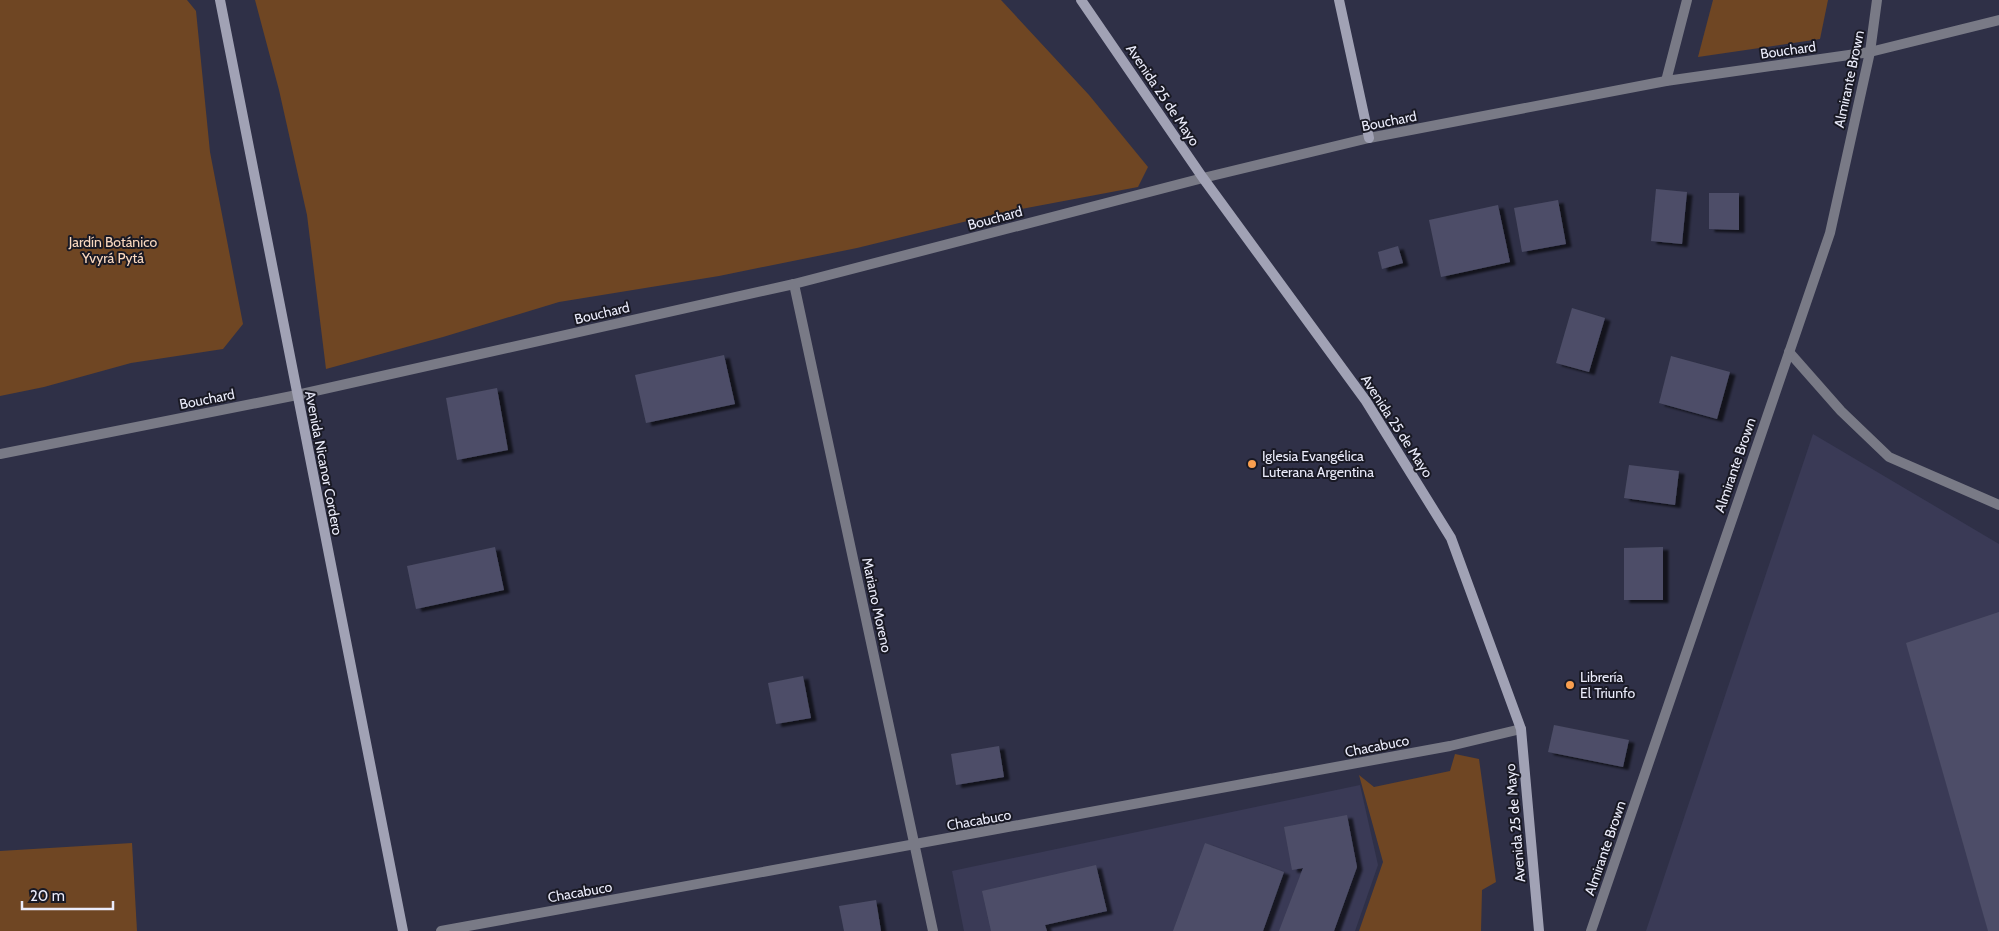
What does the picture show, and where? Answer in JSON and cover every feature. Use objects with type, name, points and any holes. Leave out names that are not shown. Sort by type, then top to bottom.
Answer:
[{"type":"main road","name":"Avenida Nicanor Cordero","points":[[220,0],[403,931]]},
{"type":"main road","name":"Avenida 25 de Mayo","points":[[1082,0],[1203,178],[1366,401],[1451,538],[1520,729],[1539,931]]},
{"type":"main road","points":[[1339,0],[1369,138]]},
{"type":"street","points":[[1666,81],[1687,0]]},
{"type":"street","name":"Almirante Brown","points":[[1592,931],[1830,233],[1870,52],[1878,0]]},
{"type":"street","name":"Bouchard","points":[[0,454],[297,395],[794,284],[1203,178],[1369,138],[1666,81],[1870,52],[1999,20]]},
{"type":"street","name":"Mariano Moreno","points":[[794,284],[932,931]]},
{"type":"street","points":[[1789,352],[1841,411],[1889,457],[1999,505]]},
{"type":"street","name":"Chacabuco","points":[[441,931],[1450,746],[1520,729]]},
{"type":"shaded area","points":[[1813,434],[1999,544],[1999,931],[1646,931]]},
{"type":"shaded area","points":[[1360,785],[1378,865],[1355,931],[964,931],[952,871]]},
{"type":"green space","name":"Jardín Botánico Yvyrá Pytá","points":[[0,0],[187,0],[196,11],[210,152],[243,324],[223,349],[131,363],[44,387],[0,396]]},
{"type":"green space","points":[[255,0],[1001,0],[1089,95],[1148,167],[1138,187],[1000,213],[857,248],[719,276],[559,302],[443,337],[326,369],[307,215],[279,90]]},
{"type":"green space","points":[[1713,0],[1828,0],[1820,39],[1698,57]]},
{"type":"green space","points":[[1455,754],[1479,759],[1496,882],[1482,890],[1481,931],[1359,931],[1383,862],[1359,775],[1374,787],[1450,771]]},
{"type":"green space","points":[[132,843],[137,931],[0,931],[0,851]]},
{"type":"building","points":[[1656,189],[1687,192],[1682,244],[1651,241]]},
{"type":"building","points":[[1709,193],[1739,193],[1739,230],[1709,229]]},
{"type":"building","points":[[1558,200],[1566,244],[1522,252],[1514,208]]},
{"type":"building","points":[[1498,205],[1510,262],[1441,277],[1429,220]]},
{"type":"building","points":[[1398,246],[1403,263],[1382,269],[1378,252]]},
{"type":"building","points":[[1572,308],[1605,318],[1589,372],[1556,363]]},
{"type":"building","points":[[724,355],[735,404],[646,423],[635,375]]},
{"type":"building","points":[[1671,356],[1730,372],[1717,419],[1659,403]]},
{"type":"building","points":[[497,388],[508,450],[457,460],[446,398]]},
{"type":"building","points":[[1629,465],[1679,471],[1675,505],[1624,498]]},
{"type":"building","points":[[495,547],[504,590],[416,609],[407,566]]},
{"type":"building","points":[[1663,547],[1663,600],[1624,600],[1624,548]]},
{"type":"building","points":[[1999,612],[1999,931],[1988,931],[1906,643]]},
{"type":"building","points":[[803,676],[811,718],[776,724],[768,683]]},
{"type":"building","points":[[1554,725],[1629,740],[1623,767],[1548,752]]},
{"type":"building","points":[[999,746],[1004,777],[956,785],[951,754]]},
{"type":"building","points":[[1347,815],[1357,867],[1334,931],[1279,931],[1303,868],[1292,870],[1284,827]]},
{"type":"building","points":[[1205,843],[1284,872],[1263,931],[1173,931]]},
{"type":"building","points":[[1096,865],[1107,911],[1045,925],[1047,931],[991,931],[982,891]]},
{"type":"building","points":[[876,900],[881,931],[844,931],[839,906]]},
{"type":"place","name":"Iglesia Evangélica Luterana Argentina","points":[[1252,464]]},
{"type":"place","name":"Librería El Triunfo","points":[[1570,685]]}]
